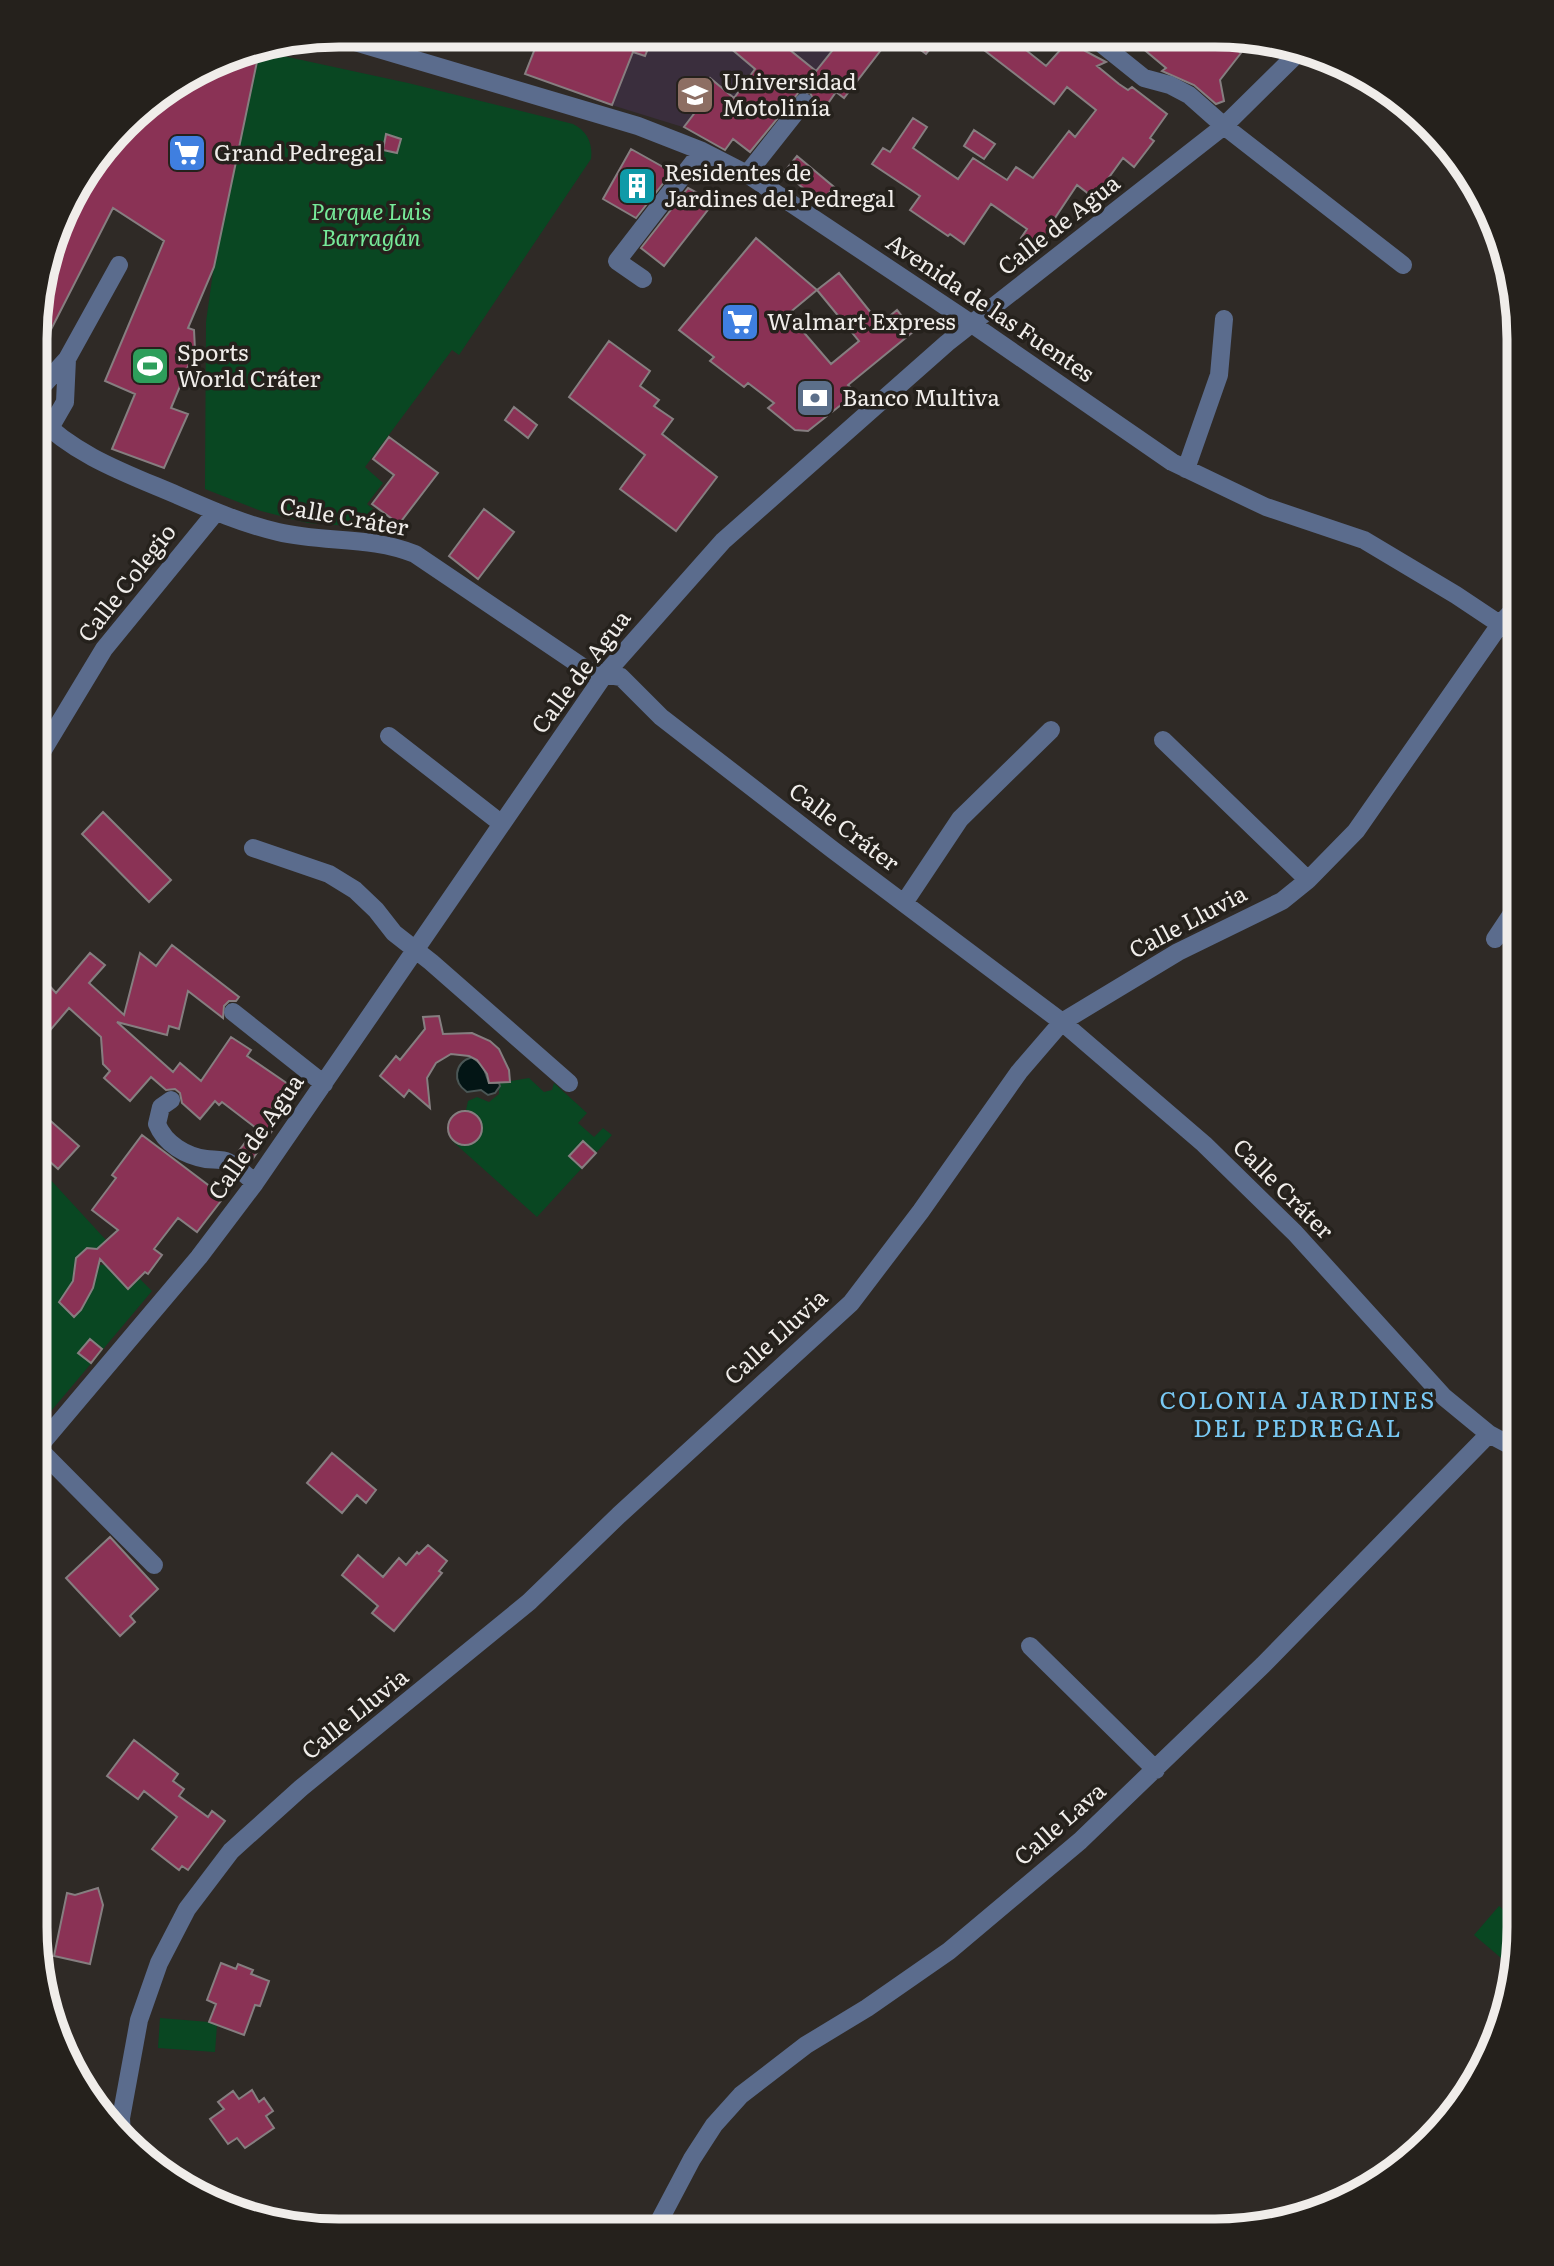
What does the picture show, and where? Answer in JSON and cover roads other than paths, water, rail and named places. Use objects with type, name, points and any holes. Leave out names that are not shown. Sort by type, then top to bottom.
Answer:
[{"type":"street","name":"Avenida de las Fuentes","points":[[372,47],[638,126],[702,151],[747,174],[1172,462],[1266,507],[1364,540],[1507,628]]},
{"type":"street","points":[[1105,47],[1144,78],[1170,85],[1189,95],[1224,126],[1403,265]]},
{"type":"street","name":"Calle de Agua","points":[[47,1437],[199,1257],[255,1183],[605,674],[723,541],[947,343],[1224,126],[1293,58]]},
{"type":"street","points":[[747,174],[804,102]]},
{"type":"street","points":[[643,279],[617,261],[702,151]]},
{"type":"street","points":[[47,380],[67,359],[119,265]]},
{"type":"street","points":[[1186,469],[1219,375],[1224,319]]},
{"type":"street","points":[[47,419],[65,402],[67,359]]},
{"type":"street","name":"Calle Cráter","points":[[47,424],[90,456],[216,512],[276,532],[395,545],[415,554],[590,673],[621,677],[661,717],[1062,1022],[1204,1144],[1295,1233],[1444,1397],[1489,1434],[1507,1444]]},
{"type":"street","name":"Calle Colegio","points":[[47,743],[104,649],[216,512]]},
{"type":"street","name":"Calle Lluvia","points":[[121,2120],[139,2020],[163,1954],[187,1909],[231,1851],[301,1788],[529,1602],[619,1515],[851,1303],[921,1211],[1019,1072],[1062,1022],[1178,952],[1282,901],[1308,880],[1356,831],[1507,617]]},
{"type":"street","points":[[904,903],[960,819],[1051,730]]},
{"type":"street","points":[[389,736],[502,824]]},
{"type":"street","points":[[1163,740],[1308,880]]},
{"type":"street","points":[[253,848],[343,881],[366,899],[394,933],[569,1083]]},
{"type":"street","points":[[1494,939],[1507,920]]},
{"type":"street","points":[[233,1012],[324,1084]]},
{"type":"street","points":[[171,1100],[161,1107],[157,1124],[171,1143],[192,1156],[226,1160],[255,1183]]},
{"type":"street","name":"Calle Lava","points":[[661,2219],[692,2159],[714,2125],[741,2095],[806,2045],[867,2008],[949,1951],[1080,1841],[1282,1646],[1489,1434]]},
{"type":"street","points":[[47,1459],[154,1565]]},
{"type":"street","points":[[1030,1646],[1156,1770]]},
{"type":"place","name":"Universidad Motolinía","points":[[695,95]]},
{"type":"place","name":"Grand Pedregal","points":[[187,153]]},
{"type":"place","name":"Residentes de Jardines del Pedregal","points":[[637,186]]},
{"type":"place","name":"Walmart Express","points":[[740,322]]},
{"type":"place","name":"Sports World Cráter","points":[[150,366]]},
{"type":"place","name":"Banco Multiva","points":[[815,398]]},
{"type":"district","name":"COLONIA JARDINES DEL PEDREGAL","points":[[1298,1415]]},
{"type":"park label","name":"Parque Luis Barragán","points":[[371,225]]}]
